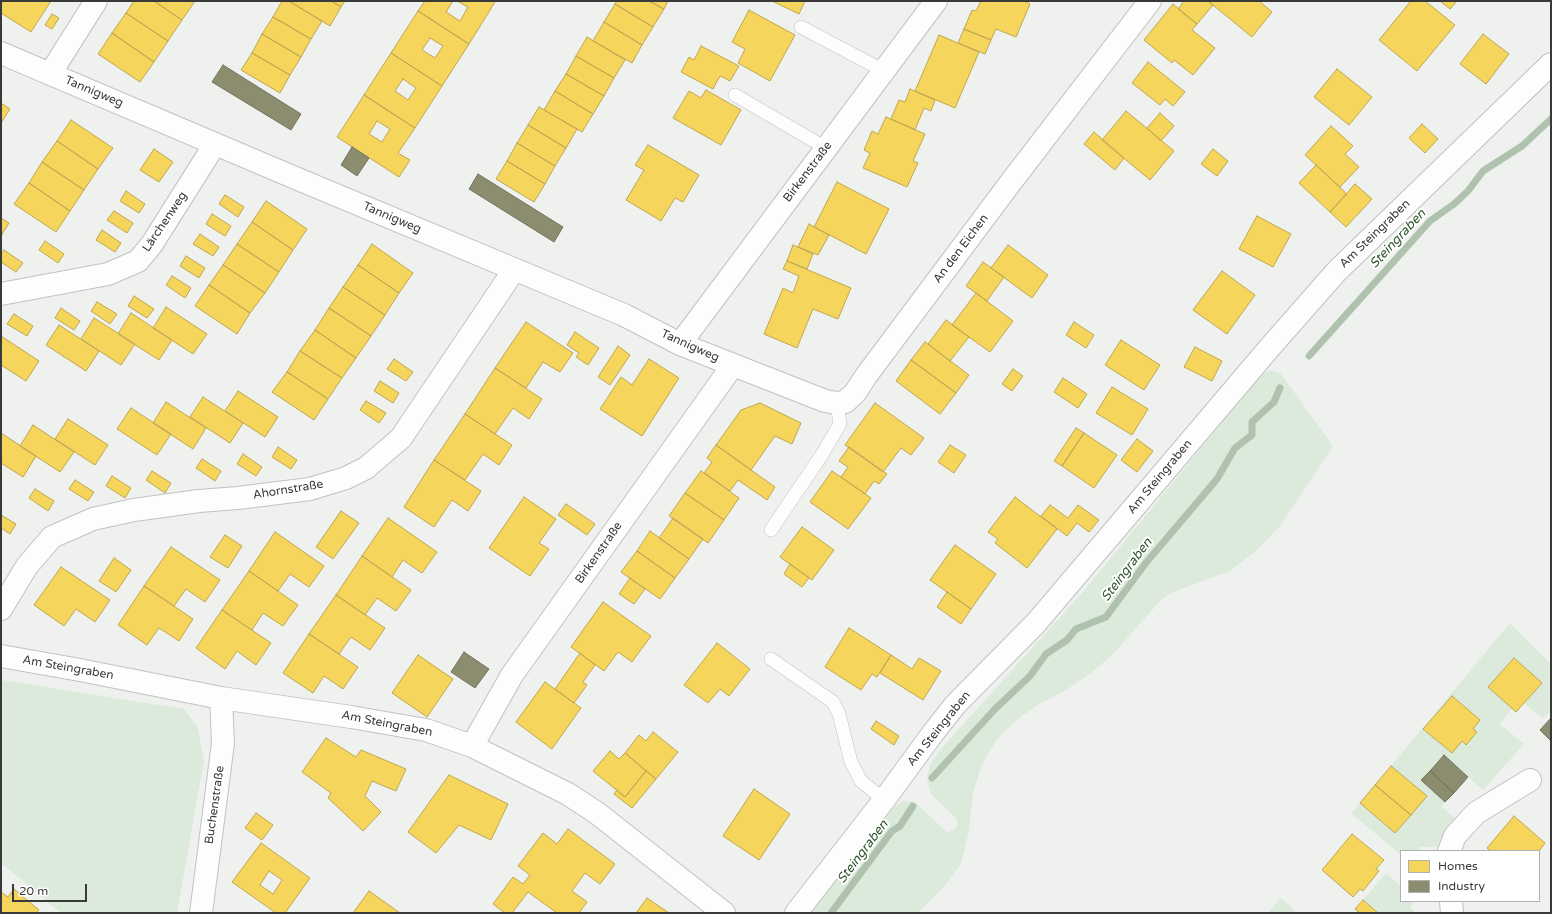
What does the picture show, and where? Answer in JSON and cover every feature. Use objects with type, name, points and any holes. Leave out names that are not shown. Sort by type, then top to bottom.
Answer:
[{"type":"street","name":"Tannigweg","points":[[50,74],[96,1]]},
{"type":"street","name":"Birkenstraße","points":[[680,344],[936,1]]},
{"type":"street","name":"An den Eichen","points":[[837,403],[846,402],[855,393],[866,376],[1011,182],[1150,1]]},
{"type":"street","name":"Tannigweg","points":[[1,53],[624,315],[680,344],[733,365]]},
{"type":"street","name":"Am Steingraben","points":[[796,913],[884,800],[955,705],[1036,623],[1271,346],[1337,271],[1551,64]]},
{"type":"street","name":"Lärchenweg","points":[[1,294],[108,274],[138,261],[152,244],[215,144]]},
{"type":"street","name":"Ahornstraße","points":[[1,609],[27,566],[52,537],[93,519],[134,510],[310,489],[346,478],[366,468],[401,438],[514,270]]},
{"type":"street","name":"Birkenstraße","points":[[472,746],[512,675],[733,365]]},
{"type":"street","points":[[733,365],[825,401],[837,403]]},
{"type":"street","name":"Am Steingraben","points":[[1,656],[221,698],[351,717],[426,730],[472,746],[568,794],[597,813],[724,913]]},
{"type":"street","name":"Buchenstraße","points":[[201,913],[224,743],[221,698]]},
{"type":"street","points":[[1449,850],[1456,836],[1476,813],[1530,780]]},
{"type":"street","points":[[1451,902],[1452,913]]},
{"type":"lane","points":[[801,27],[884,71]]},
{"type":"lane","points":[[735,95],[826,148]]},
{"type":"lane","points":[[771,530],[823,453],[840,424],[837,403]]},
{"type":"lane","points":[[771,659],[833,702],[839,714],[851,762],[861,781],[884,800]]},
{"type":"green space","points":[[1268,371],[1276,371],[1281,374],[1333,446],[1279,527],[1256,551],[1230,571],[1173,592],[1162,599],[1112,655],[1091,673],[1019,718],[998,738],[982,764],[973,793],[969,829],[961,864],[943,888],[918,913],[809,913],[893,808],[903,801],[911,801],[918,805],[947,832],[953,831],[957,826],[957,819],[932,795],[927,778],[930,765],[940,750],[1083,592],[1261,375]]},
{"type":"green space","points":[[1510,623],[1551,664],[1551,711],[1543,719],[1524,703],[1542,683],[1514,658],[1488,687],[1512,709],[1500,724],[1524,744],[1483,790],[1444,755],[1421,780],[1445,802],[1442,807],[1456,819],[1440,840],[1437,847],[1419,847],[1419,850],[1400,850],[1400,854],[1351,813],[1360,803],[1395,833],[1426,796],[1391,766]],"holes":[[[1452,696],[1480,720],[1473,729],[1477,733],[1466,744],[1462,741],[1451,753],[1423,729]]]},
{"type":"green space","points":[[1,680],[184,709],[197,726],[204,760],[177,913],[61,913],[1,863]]},
{"type":"green space","points":[[1386,873],[1400,885],[1400,902],[1414,902],[1410,907],[1415,913],[1378,913],[1363,900]]},
{"type":"green space","points":[[1281,898],[1288,904],[1297,913],[1268,913]]},
{"type":"building: Homes","points":[[1,1],[51,1],[31,32],[1,13]]},
{"type":"building: Homes","points":[[134,1],[154,1],[182,20],[168,41],[126,13]]},
{"type":"building: Homes","points":[[154,1],[195,1],[182,20]]},
{"type":"building: Homes","points":[[282,1],[289,1],[322,21],[311,39],[273,17]]},
{"type":"building: Homes","points":[[293,1],[331,1],[341,7],[330,26],[292,3]]},
{"type":"building: Homes","points":[[331,1],[345,1],[341,7]]},
{"type":"building: Homes","points":[[425,1],[453,1],[446,12],[460,21],[468,7],[457,1],[495,2],[469,44],[418,11]]},
{"type":"building: Homes","points":[[617,1],[649,1],[664,9],[653,27],[615,4]]},
{"type":"building: Homes","points":[[649,1],[668,1],[664,9]]},
{"type":"building: Homes","points":[[772,1],[805,1],[799,14]]},
{"type":"building: Homes","points":[[981,1],[1024,1],[1030,4],[1016,37],[996,29],[991,40],[964,29],[972,10],[976,11]]},
{"type":"building: Homes","points":[[1184,1],[1208,1],[1213,5],[1197,24],[1178,9]]},
{"type":"building: Homes","points":[[1208,1],[1259,1],[1272,12],[1252,37]]},
{"type":"building: Homes","points":[[1411,1],[1425,1],[1455,25],[1417,71],[1379,40]]},
{"type":"building: Homes","points":[[1440,1],[1457,1],[1450,9]]},
{"type":"building: Homes","points":[[615,4],[653,27],[642,45],[604,22]]},
{"type":"building: Homes","points":[[1173,4],[1197,24],[1192,30],[1215,48],[1193,75],[1174,60],[1172,63],[1144,40]]},
{"type":"building: Homes","points":[[749,10],[795,35],[770,81],[738,63],[745,49],[732,42]]},
{"type":"building: Homes","points":[[418,11],[469,44],[442,86],[391,53]],"holes":[[[430,38],[443,46],[435,58],[422,50]]]},
{"type":"building: Homes","points":[[126,13],[168,41],[154,62],[112,33]]},
{"type":"building: Homes","points":[[52,14],[59,18],[52,29],[45,25]]},
{"type":"building: Homes","points":[[273,17],[311,39],[301,57],[262,34]]},
{"type":"building: Homes","points":[[604,22],[642,45],[632,63],[593,41]]},
{"type":"building: Homes","points":[[964,29],[991,40],[985,54],[958,43]]},
{"type":"building: Homes","points":[[112,33],[154,62],[140,82],[98,54]]},
{"type":"building: Homes","points":[[262,34],[301,57],[290,75],[252,53]]},
{"type":"building: Homes","points":[[1483,34],[1509,54],[1486,84],[1460,64]]},
{"type":"building: Homes","points":[[939,35],[979,52],[955,108],[915,91]]},
{"type":"building: Homes","points":[[587,37],[625,60],[614,78],[576,56]]},
{"type":"building: Homes","points":[[701,46],[739,66],[730,81],[720,76],[713,89],[681,72],[689,57],[694,60]]},
{"type":"building: Homes","points":[[252,53],[290,75],[280,93],[241,70]]},
{"type":"building: Homes","points":[[391,53],[442,86],[415,128],[364,95]],"holes":[[[403,79],[416,88],[408,100],[395,91]]]},
{"type":"building: Homes","points":[[576,56],[614,78],[604,96],[566,74]]},
{"type":"building: Homes","points":[[1148,62],[1185,92],[1173,106],[1165,99],[1160,105],[1132,83]]},
{"type":"building: Homes","points":[[1337,69],[1372,97],[1349,125],[1314,97]]},
{"type":"building: Homes","points":[[566,74],[604,96],[593,114],[555,91]]},
{"type":"building: Homes","points":[[910,89],[935,100],[931,111],[924,108],[915,130],[891,119],[899,100],[905,102]]},
{"type":"building: Homes","points":[[706,90],[741,110],[721,145],[673,118],[689,91],[701,98]]},
{"type":"building: Homes","points":[[555,91],[593,114],[582,132],[544,110]]},
{"type":"building: Homes","points":[[364,95],[415,128],[398,153],[410,160],[399,177],[337,137]],"holes":[[[377,121],[390,129],[382,142],[369,134]]]},
{"type":"building: Homes","points":[[1,103],[10,109],[1,123]]},
{"type":"building: Homes","points":[[539,107],[577,129],[566,148],[528,125]]},
{"type":"building: Homes","points":[[1126,111],[1174,151],[1150,180],[1102,140]]},
{"type":"building: Homes","points":[[1160,113],[1174,126],[1161,141],[1147,128]]},
{"type":"building: Homes","points":[[886,117],[925,134],[913,161],[918,163],[907,187],[863,168],[870,153],[864,150],[872,131],[878,134]]},
{"type":"building: Homes","points":[[71,120],[113,148],[98,169],[57,141]]},
{"type":"building: Homes","points":[[1422,124],[1438,139],[1425,153],[1409,138]]},
{"type":"building: Homes","points":[[528,125],[566,148],[555,166],[517,143]]},
{"type":"building: Homes","points":[[1331,126],[1353,146],[1345,154],[1359,167],[1340,187],[1305,155]]},
{"type":"building: Homes","points":[[1094,132],[1124,158],[1115,170],[1084,144]]},
{"type":"building: Homes","points":[[57,141],[98,169],[84,190],[42,162]]},
{"type":"building: Homes","points":[[517,143],[555,166],[545,184],[507,161]]},
{"type":"building: Homes","points":[[648,145],[699,175],[683,202],[675,198],[661,221],[626,200],[644,170],[635,165]]},
{"type":"building: Homes","points":[[154,149],[173,162],[159,182],[140,170]]},
{"type":"building: Homes","points":[[1213,149],[1228,161],[1217,176],[1201,164]]},
{"type":"building: Homes","points":[[507,161],[545,184],[534,202],[496,179]]},
{"type":"building: Homes","points":[[42,162],[84,190],[70,211],[29,183]]},
{"type":"building: Homes","points":[[1316,165],[1347,194],[1330,212],[1299,183]]},
{"type":"building: Homes","points":[[837,182],[889,209],[866,254],[814,227]]},
{"type":"building: Homes","points":[[29,183],[70,211],[56,232],[14,204]]},
{"type":"building: Homes","points":[[1355,184],[1372,199],[1346,227],[1330,212]]},
{"type":"building: Homes","points":[[126,191],[145,204],[139,213],[120,201]]},
{"type":"building: Homes","points":[[225,195],[244,207],[238,217],[219,204]]},
{"type":"building: Homes","points":[[266,201],[307,229],[293,250],[252,222]]},
{"type":"building: Homes","points":[[114,211],[133,223],[127,233],[107,220]]},
{"type":"building: Homes","points":[[212,214],[231,226],[225,236],[206,224]]},
{"type":"building: Homes","points":[[1257,216],[1291,234],[1273,267],[1239,249]]},
{"type":"building: Homes","points":[[1,218],[9,223],[1,236]]},
{"type":"building: Homes","points":[[252,222],[293,250],[279,272],[237,244]]},
{"type":"building: Homes","points":[[809,224],[829,235],[818,255],[798,247]]},
{"type":"building: Homes","points":[[102,230],[121,243],[115,252],[96,240]]},
{"type":"building: Homes","points":[[200,234],[219,247],[213,256],[193,244]]},
{"type":"building: Homes","points":[[45,241],[64,254],[58,263],[39,250]]},
{"type":"building: Homes","points":[[237,244],[279,272],[265,293],[223,265]]},
{"type":"building: Homes","points":[[372,244],[413,273],[399,293],[358,265]]},
{"type":"building: Homes","points":[[793,245],[813,254],[807,269],[787,261]]},
{"type":"building: Homes","points":[[1008,245],[1048,275],[1032,298],[991,268]]},
{"type":"building: Homes","points":[[4,250],[23,263],[16,272],[1,262],[1,254]]},
{"type":"building: Homes","points":[[186,256],[205,268],[199,278],[180,266]]},
{"type":"building: Homes","points":[[787,261],[851,288],[838,319],[813,309],[797,348],[764,334],[783,288],[793,293],[799,276],[783,269]]},
{"type":"building: Homes","points":[[983,262],[1004,277],[987,301],[966,286]]},
{"type":"building: Homes","points":[[223,265],[265,293],[250,313],[209,285]]},
{"type":"building: Homes","points":[[358,265],[399,293],[385,315],[343,287]]},
{"type":"building: Homes","points":[[1222,271],[1255,295],[1227,334],[1193,310]]},
{"type":"building: Homes","points":[[172,276],[191,288],[185,298],[166,285]]},
{"type":"building: Homes","points":[[209,285],[250,313],[237,334],[195,306]]},
{"type":"building: Homes","points":[[343,287],[385,315],[371,336],[329,308]]},
{"type":"building: Homes","points":[[976,293],[1013,321],[990,352],[952,325]]},
{"type":"building: Homes","points":[[134,296],[154,309],[147,318],[128,306]]},
{"type":"building: Homes","points":[[97,302],[117,314],[110,324],[91,311]]},
{"type":"building: Homes","points":[[166,307],[207,334],[193,354],[153,328]]},
{"type":"building: Homes","points":[[61,308],[80,321],[74,330],[55,318]]},
{"type":"building: Homes","points":[[329,308],[371,336],[356,358],[315,330]]},
{"type":"building: Homes","points":[[131,313],[172,340],[159,360],[118,334]]},
{"type":"building: Homes","points":[[14,314],[33,326],[27,336],[7,324]]},
{"type":"building: Homes","points":[[94,318],[135,344],[121,365],[81,339]]},
{"type":"building: Homes","points":[[946,320],[969,337],[950,361],[928,344]]},
{"type":"building: Homes","points":[[526,322],[573,353],[560,372],[543,362],[526,388],[495,368]]},
{"type":"building: Homes","points":[[1074,322],[1094,335],[1086,348],[1066,335]]},
{"type":"building: Homes","points":[[59,325],[99,351],[86,371],[46,345]]},
{"type":"building: Homes","points":[[315,330],[356,358],[342,378],[300,351]]},
{"type":"building: Homes","points":[[575,332],[599,348],[588,365],[576,357],[579,353],[567,345]]},
{"type":"building: Homes","points":[[1,336],[39,361],[26,381],[1,365]]},
{"type":"building: Homes","points":[[1121,340],[1160,365],[1144,390],[1105,365]]},
{"type":"building: Homes","points":[[925,342],[969,375],[956,393],[911,360]]},
{"type":"building: Homes","points":[[618,346],[630,355],[610,385],[598,377]]},
{"type":"building: Homes","points":[[1195,347],[1222,361],[1212,381],[1184,367]]},
{"type":"building: Homes","points":[[300,351],[342,378],[328,399],[287,372]]},
{"type":"building: Homes","points":[[394,359],[413,372],[406,381],[387,369]]},
{"type":"building: Homes","points":[[649,359],[679,378],[642,436],[600,409],[621,377],[632,385]]},
{"type":"building: Homes","points":[[911,360],[956,393],[940,414],[896,381]]},
{"type":"building: Homes","points":[[495,368],[542,399],[529,419],[513,408],[495,434],[465,414]]},
{"type":"building: Homes","points":[[1013,369],[1023,376],[1012,391],[1002,384]]},
{"type":"building: Homes","points":[[287,372],[328,399],[314,420],[272,392]]},
{"type":"building: Homes","points":[[1063,378],[1087,394],[1078,408],[1054,392]]},
{"type":"building: Homes","points":[[380,381],[399,393],[393,403],[374,391]]},
{"type":"building: Homes","points":[[1112,387],[1148,409],[1132,435],[1096,413]]},
{"type":"building: Homes","points":[[238,391],[278,417],[265,437],[225,411]]},
{"type":"building: Homes","points":[[203,397],[243,423],[230,443],[190,417]]},
{"type":"building: Homes","points":[[366,401],[386,413],[379,423],[360,410]]},
{"type":"building: Homes","points":[[166,402],[206,428],[193,449],[153,423]]},
{"type":"building: Homes","points":[[760,403],[801,423],[792,444],[775,436],[751,470],[716,445],[741,410]]},
{"type":"building: Homes","points":[[875,403],[924,438],[911,455],[901,448],[883,472],[845,445]]},
{"type":"building: Homes","points":[[131,408],[171,434],[157,455],[117,429]]},
{"type":"building: Homes","points":[[465,414],[512,445],[499,465],[483,454],[465,480],[434,460]]},
{"type":"building: Homes","points":[[68,419],[108,445],[95,465],[55,439]]},
{"type":"building: Homes","points":[[33,425],[74,452],[60,472],[20,446]]},
{"type":"building: Homes","points":[[1076,428],[1084,433],[1062,466],[1054,461]]},
{"type":"building: Homes","points":[[1,433],[36,456],[23,477],[1,463]]},
{"type":"building: Homes","points":[[1084,433],[1117,455],[1094,488],[1062,466]]},
{"type":"building: Homes","points":[[1137,439],[1153,451],[1137,472],[1121,460]]},
{"type":"building: Homes","points":[[716,445],[775,487],[767,500],[738,480],[730,491],[704,473],[712,462],[707,458]]},
{"type":"building: Homes","points":[[950,445],[966,455],[954,473],[938,462]]},
{"type":"building: Homes","points":[[278,447],[297,460],[291,469],[272,457]]},
{"type":"building: Homes","points":[[849,447],[887,474],[879,484],[874,481],[865,494],[841,477],[848,467],[839,461]]},
{"type":"building: Homes","points":[[243,454],[262,467],[256,476],[237,464]]},
{"type":"building: Homes","points":[[202,459],[221,471],[215,481],[196,468]]},
{"type":"building: Homes","points":[[434,460],[481,491],[468,511],[452,500],[434,527],[404,507]]},
{"type":"building: Homes","points":[[152,471],[171,483],[165,493],[146,480]]},
{"type":"building: Homes","points":[[701,471],[739,498],[724,520],[685,493]]},
{"type":"building: Homes","points":[[832,471],[871,498],[848,529],[810,502]]},
{"type":"building: Homes","points":[[112,476],[131,488],[125,498],[106,486]]},
{"type":"building: Homes","points":[[75,480],[94,492],[88,501],[69,489]]},
{"type":"building: Homes","points":[[35,489],[54,501],[48,511],[29,498]]},
{"type":"building: Homes","points":[[685,493],[724,520],[708,543],[669,516]]},
{"type":"building: Homes","points":[[524,497],[556,519],[539,543],[549,549],[530,576],[489,548]]},
{"type":"building: Homes","points":[[1015,497],[1057,529],[1027,568],[995,543],[998,539],[988,532]]},
{"type":"building: Homes","points":[[566,504],[595,524],[587,535],[558,515]]},
{"type":"building: Homes","points":[[1050,505],[1068,518],[1078,505],[1099,520],[1089,532],[1077,523],[1067,536],[1041,516]]},
{"type":"building: Homes","points":[[341,511],[359,523],[333,559],[316,547]]},
{"type":"building: Homes","points":[[1,515],[16,524],[10,534],[1,528]]},
{"type":"building: Homes","points":[[388,518],[437,552],[422,573],[403,560],[392,577],[362,556]]},
{"type":"building: Homes","points":[[673,518],[703,539],[689,559],[659,538]]},
{"type":"building: Homes","points":[[802,527],[834,550],[812,580],[780,557]]},
{"type":"building: Homes","points":[[650,531],[689,559],[675,578],[637,551]]},
{"type":"building: Homes","points":[[275,532],[324,566],[309,587],[290,574],[278,591],[249,571]]},
{"type":"building: Homes","points":[[225,535],[242,546],[228,568],[210,557]]},
{"type":"building: Homes","points":[[955,545],[996,574],[971,609],[930,580]]},
{"type":"building: Homes","points":[[171,547],[220,580],[205,602],[186,589],[174,606],[144,586]]},
{"type":"building: Homes","points":[[637,551],[675,578],[660,599],[621,572]]},
{"type":"building: Homes","points":[[362,556],[411,590],[396,611],[377,598],[365,615],[336,595]]},
{"type":"building: Homes","points":[[114,558],[131,570],[116,592],[99,581]]},
{"type":"building: Homes","points":[[790,564],[809,578],[802,587],[784,574]]},
{"type":"building: Homes","points":[[61,567],[110,600],[95,622],[76,609],[64,626],[34,605]]},
{"type":"building: Homes","points":[[249,571],[298,605],[283,626],[263,613],[252,630],[222,610]]},
{"type":"building: Homes","points":[[630,578],[645,589],[634,604],[619,594]]},
{"type":"building: Homes","points":[[144,586],[193,619],[179,641],[159,628],[147,645],[118,625]]},
{"type":"building: Homes","points":[[947,592],[971,609],[961,624],[937,607]]},
{"type":"building: Homes","points":[[336,595],[385,628],[370,650],[351,637],[339,654],[309,634]]},
{"type":"building: Homes","points":[[603,602],[651,636],[632,662],[618,652],[604,671],[571,647]]},
{"type":"building: Homes","points":[[222,610],[271,643],[256,665],[237,651],[225,669],[196,648]]},
{"type":"building: Homes","points":[[849,628],[891,655],[877,677],[872,674],[861,690],[825,667]]},
{"type":"building: Homes","points":[[309,634],[358,667],[343,689],[324,676],[313,693],[283,673]]},
{"type":"building: Homes","points":[[717,643],[750,669],[729,696],[720,689],[708,703],[684,685]]},
{"type":"building: Homes","points":[[580,653],[595,665],[583,682],[587,685],[574,703],[555,689]]},
{"type":"building: Homes","points":[[418,655],[453,679],[427,717],[392,693]]},
{"type":"building: Homes","points":[[891,655],[912,669],[919,658],[941,671],[923,700],[880,673]]},
{"type":"building: Homes","points":[[1514,658],[1542,683],[1516,712],[1488,687]]},
{"type":"building: Homes","points":[[545,682],[581,708],[552,749],[516,722]]},
{"type":"building: Homes","points":[[1452,696],[1480,720],[1473,729],[1477,732],[1466,745],[1462,741],[1452,753],[1423,729]]},
{"type":"building: Homes","points":[[876,721],[899,736],[894,745],[871,729]]},
{"type":"building: Homes","points":[[653,732],[678,752],[656,779],[625,753],[639,735],[646,741]]},
{"type":"building: Homes","points":[[326,738],[356,757],[361,750],[406,769],[396,791],[372,781],[365,796],[381,812],[363,831],[328,798],[331,793],[302,772]]},
{"type":"building: Homes","points":[[610,751],[619,759],[625,753],[646,771],[625,797],[593,771]]},
{"type":"building: Homes","points":[[1391,766],[1427,796],[1411,815],[1375,785]]},
{"type":"building: Homes","points":[[646,771],[656,779],[632,808],[614,794],[617,790],[625,797]]},
{"type":"building: Homes","points":[[449,775],[508,804],[491,840],[459,825],[436,853],[408,832]]},
{"type":"building: Homes","points":[[1375,785],[1411,815],[1395,833],[1360,803]]},
{"type":"building: Homes","points":[[754,789],[790,814],[759,860],[723,836]]},
{"type":"building: Homes","points":[[256,813],[273,825],[262,840],[245,828]]},
{"type":"building: Homes","points":[[1514,816],[1545,843],[1540,850],[1489,850],[1487,848]]},
{"type":"building: Homes","points":[[568,829],[615,864],[600,884],[585,873],[572,891],[587,902],[579,913],[557,913],[528,892],[512,913],[505,913],[493,904],[513,877],[523,884],[530,875],[518,866],[543,833],[557,844]]},
{"type":"building: Homes","points":[[1352,834],[1384,860],[1376,869],[1379,871],[1363,891],[1360,889],[1353,897],[1322,870]]},
{"type":"building: Homes","points":[[261,843],[310,878],[285,913],[276,913],[232,882]],"holes":[[[269,871],[282,880],[273,894],[260,885]]]},
{"type":"building: Homes","points":[[14,889],[39,910],[36,913],[1,913],[1,892],[8,897]]},
{"type":"building: Homes","points":[[369,891],[400,913],[353,913]]},
{"type":"building: Homes","points":[[647,898],[669,913],[636,913]]},
{"type":"building: Homes","points":[[1363,900],[1378,913],[1360,913],[1355,909]]},
{"type":"building: Industry","points":[[223,65],[301,114],[291,130],[212,82]]},
{"type":"building: Industry","points":[[352,147],[369,158],[357,176],[341,165]]},
{"type":"building: Industry","points":[[478,174],[563,227],[554,242],[469,189]]},
{"type":"building: Industry","points":[[464,652],[489,669],[475,688],[451,672]]},
{"type":"building: Industry","points":[[1551,718],[1551,741],[1540,730]]},
{"type":"building: Industry","points":[[1444,755],[1468,777],[1454,793],[1430,771]]},
{"type":"building: Industry","points":[[1430,771],[1454,793],[1445,802],[1421,780]]},
{"type":"waterway","name":"Steingraben","points":[[1309,356],[1430,221],[1454,204],[1468,191],[1483,171],[1522,146],[1551,119]]},
{"type":"waterway","name":"Steingraben","points":[[932,778],[995,709],[1030,676],[1046,654],[1067,640],[1076,629],[1106,617],[1145,564],[1217,479],[1235,448],[1252,435],[1252,422],[1274,402],[1280,388]]},
{"type":"waterway","name":"Steingraben","points":[[831,913],[892,831],[900,826],[913,806]]}]
